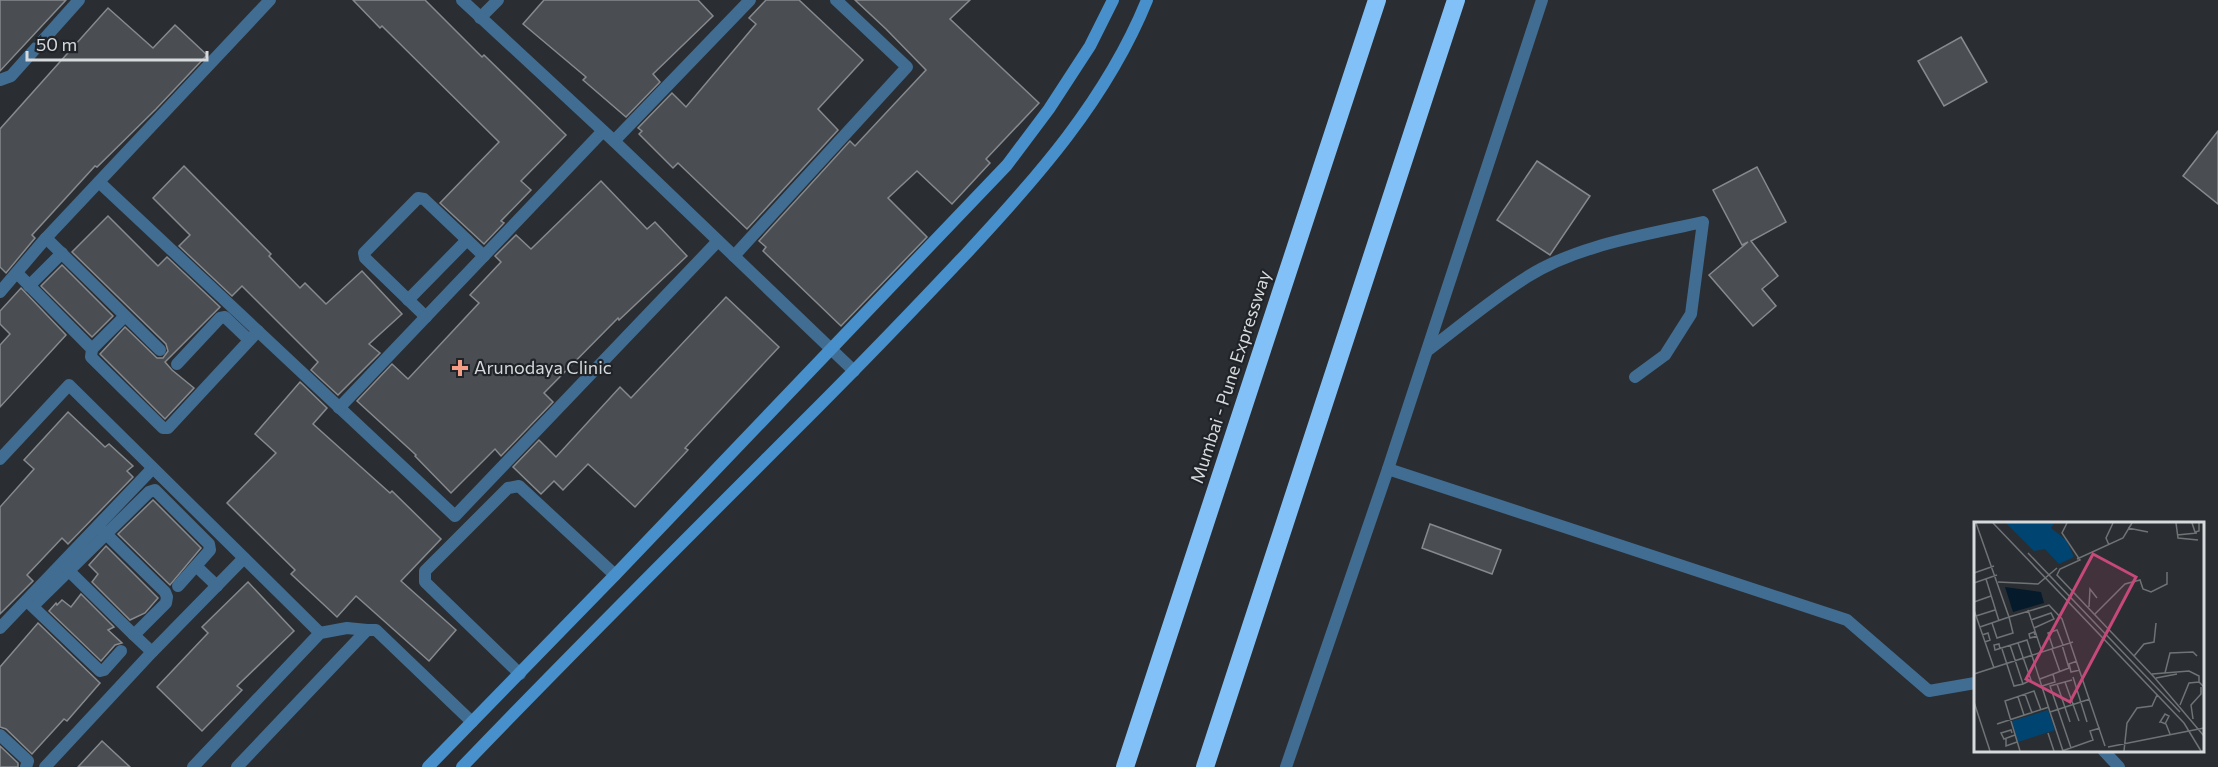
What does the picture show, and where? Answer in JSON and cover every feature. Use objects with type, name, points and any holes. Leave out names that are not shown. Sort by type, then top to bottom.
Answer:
[{"type":"highway","name":"Mumbai - Pune Expressway","points":[[1125,767],[1377,0]]},
{"type":"highway","points":[[1205,767],[1456,0]]},
{"type":"main road","points":[[428,767],[520,674],[1007,165],[1049,109],[1090,46],[1113,0]]},
{"type":"main road","points":[[462,767],[589,636],[854,371],[1012,204],[1066,140],[1115,68],[1148,0]]},
{"type":"street","points":[[0,80],[11,76],[79,0]]},
{"type":"street","points":[[0,292],[46,238],[270,0]]},
{"type":"street","points":[[462,0],[614,141],[854,371]]},
{"type":"street","points":[[480,18],[498,0]]},
{"type":"street","points":[[614,141],[750,0]]},
{"type":"street","points":[[734,256],[907,68],[836,0]]},
{"type":"street","points":[[1286,767],[1388,469],[1542,0]]},
{"type":"street","points":[[339,408],[603,131]]},
{"type":"street","points":[[99,182],[253,336],[339,408],[455,516],[718,241]]},
{"type":"street","points":[[426,317],[365,258],[364,254],[418,198],[424,199],[484,256]]},
{"type":"street","points":[[1427,351],[1528,276],[1579,253],[1627,239],[1703,222],[1691,314],[1665,355],[1635,377]]},
{"type":"street","points":[[46,238],[160,350]]},
{"type":"street","points":[[408,300],[467,240]]},
{"type":"street","points":[[29,286],[62,254]]},
{"type":"street","points":[[17,273],[92,349],[92,357],[163,428],[168,428],[253,336]]},
{"type":"street","points":[[92,349],[124,317]]},
{"type":"street","points":[[177,364],[220,318],[225,317],[253,336]]},
{"type":"street","points":[[0,459],[69,385],[320,633]]},
{"type":"street","points":[[0,628],[69,571],[152,469]]},
{"type":"street","points":[[1388,469],[1847,620],[1929,691],[1974,683]]},
{"type":"street","points":[[520,674],[425,582],[425,571],[508,488],[519,486],[615,575]]},
{"type":"street","points":[[30,604],[102,530],[149,492],[155,490],[210,544],[210,550],[178,586]]},
{"type":"street","points":[[182,517],[192,507]]},
{"type":"street","points":[[102,530],[165,592],[167,597],[166,603],[134,635]]},
{"type":"street","points":[[45,767],[152,652],[244,558]]},
{"type":"street","points":[[195,566],[217,586]]},
{"type":"street","points":[[69,571],[152,652]]},
{"type":"street","points":[[30,604],[100,671],[104,670],[121,651]]},
{"type":"street","points":[[193,767],[320,633],[348,628],[376,630],[472,722]]},
{"type":"street","points":[[237,767],[367,630]]},
{"type":"street","points":[[0,735],[28,761],[26,767]]},
{"type":"street","points":[[2105,752],[2119,767]]},
{"type":"building","points":[[0,0],[66,0],[0,71]]},
{"type":"building","points":[[353,0],[425,0],[566,135],[521,181],[531,190],[501,221],[504,223],[484,244],[440,203],[499,142]]},
{"type":"building","points":[[544,0],[698,0],[713,16],[653,74],[660,82],[626,117],[583,80],[586,77],[523,24]]},
{"type":"building","points":[[766,0],[799,0],[863,60],[818,109],[838,130],[747,229],[678,163],[673,168],[639,134],[642,131],[638,128],[672,93],[686,107],[756,24],[749,18]]},
{"type":"building","points":[[855,0],[970,0],[950,19],[1039,103],[986,159],[990,163],[952,204],[917,171],[888,198],[927,237],[841,326],[763,251],[766,247],[759,241],[850,141],[855,146],[926,70]]},
{"type":"building","points":[[108,8],[153,48],[175,25],[207,55],[156,109],[97,167],[95,166],[32,235],[35,238],[6,273],[0,267],[0,129]]},
{"type":"building","points":[[1961,37],[1987,82],[1944,106],[1918,61]]},
{"type":"building","points":[[2218,131],[2218,204],[2183,176]]},
{"type":"building","points":[[1537,161],[1590,196],[1550,255],[1497,220]]},
{"type":"building","points":[[184,166],[271,254],[269,256],[300,288],[305,283],[326,304],[362,271],[402,314],[369,344],[380,353],[338,395],[311,370],[318,362],[242,286],[232,296],[179,246],[190,235],[153,198]]},
{"type":"building","points":[[1757,167],[1786,222],[1751,241],[1778,276],[1762,289],[1776,306],[1753,326],[1709,275],[1748,242],[1742,245],[1713,190]]},
{"type":"building","points":[[601,181],[647,229],[655,222],[687,256],[619,320],[618,318],[544,393],[553,402],[501,456],[495,449],[451,493],[416,455],[357,401],[392,364],[408,379],[479,303],[470,295],[501,262],[495,256],[516,235],[531,249]]},
{"type":"building","points":[[108,216],[158,266],[167,257],[220,307],[165,362],[194,388],[165,419],[100,354],[125,327],[157,358],[163,358],[168,351],[166,344],[72,252]]},
{"type":"building","points":[[62,265],[113,316],[92,337],[41,286]]},
{"type":"building","points":[[21,288],[66,335],[0,407],[0,345],[10,334],[0,324],[0,311]]},
{"type":"building","points":[[726,297],[779,347],[685,448],[688,450],[635,507],[588,464],[563,490],[554,481],[541,494],[513,467],[539,440],[556,457],[620,387],[631,398]]},
{"type":"building","points":[[300,382],[327,408],[313,424],[390,493],[392,491],[441,539],[401,581],[456,630],[429,661],[356,596],[337,617],[291,574],[295,570],[227,503],[276,453],[255,434]]},
{"type":"building","points":[[68,412],[105,447],[109,444],[133,466],[127,471],[133,477],[68,544],[62,538],[27,575],[33,581],[0,614],[0,507],[34,469],[24,460]]},
{"type":"building","points":[[153,500],[201,548],[170,585],[118,534]]},
{"type":"building","points":[[1430,524],[1501,550],[1492,574],[1422,548]]},
{"type":"building","points":[[106,546],[158,598],[145,613],[130,620],[92,582],[98,574],[89,565]]},
{"type":"building","points":[[248,582],[294,631],[237,686],[242,690],[202,731],[157,687],[208,633],[202,627]]},
{"type":"building","points":[[81,594],[114,627],[108,630],[122,643],[115,645],[101,661],[49,611],[62,600],[71,607]]},
{"type":"building","points":[[38,623],[100,683],[67,721],[64,719],[32,754],[6,729],[0,727],[0,667]]},
{"type":"building","points":[[102,741],[130,767],[78,767]]},
{"type":"building","points":[[0,746],[18,763],[18,767],[0,767]]},
{"type":"place","name":"Arunodaya Clinic","points":[[460,368]]}]
